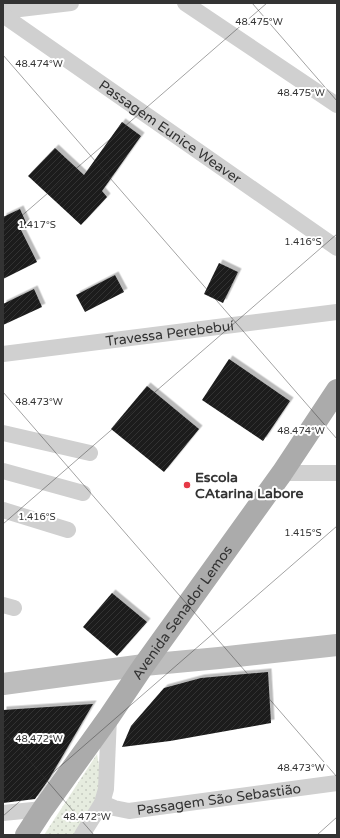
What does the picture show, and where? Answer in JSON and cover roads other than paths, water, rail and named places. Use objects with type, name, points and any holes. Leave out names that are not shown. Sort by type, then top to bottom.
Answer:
[{"type":"main road","name":"Avenida Senador Lemos","points":[[26,835],[144,665],[282,473],[337,390]]},
{"type":"street","points":[[3,11],[71,3]]},
{"type":"street","points":[[185,3],[337,105]]},
{"type":"street","name":"Passagem Eunice Weaver","points":[[3,15],[337,248]]},
{"type":"street","name":"Travessa Perebebuí","points":[[3,354],[337,312]]},
{"type":"street","points":[[3,433],[90,453]]},
{"type":"street","points":[[3,471],[83,494]]},
{"type":"street","points":[[282,473],[337,473]]},
{"type":"street","points":[[3,510],[68,530]]},
{"type":"street","points":[[3,684],[144,665],[337,645]]},
{"type":"street","points":[[82,835],[102,803],[106,789],[109,717]]},
{"type":"street","name":"Passagem São Sebastião","points":[[102,803],[114,808],[129,811],[337,783]]},
{"type":"street","points":[[3,813],[43,809]]},
{"type":"place","name":"Escola CAtarina Labore","points":[[187,485]]}]
